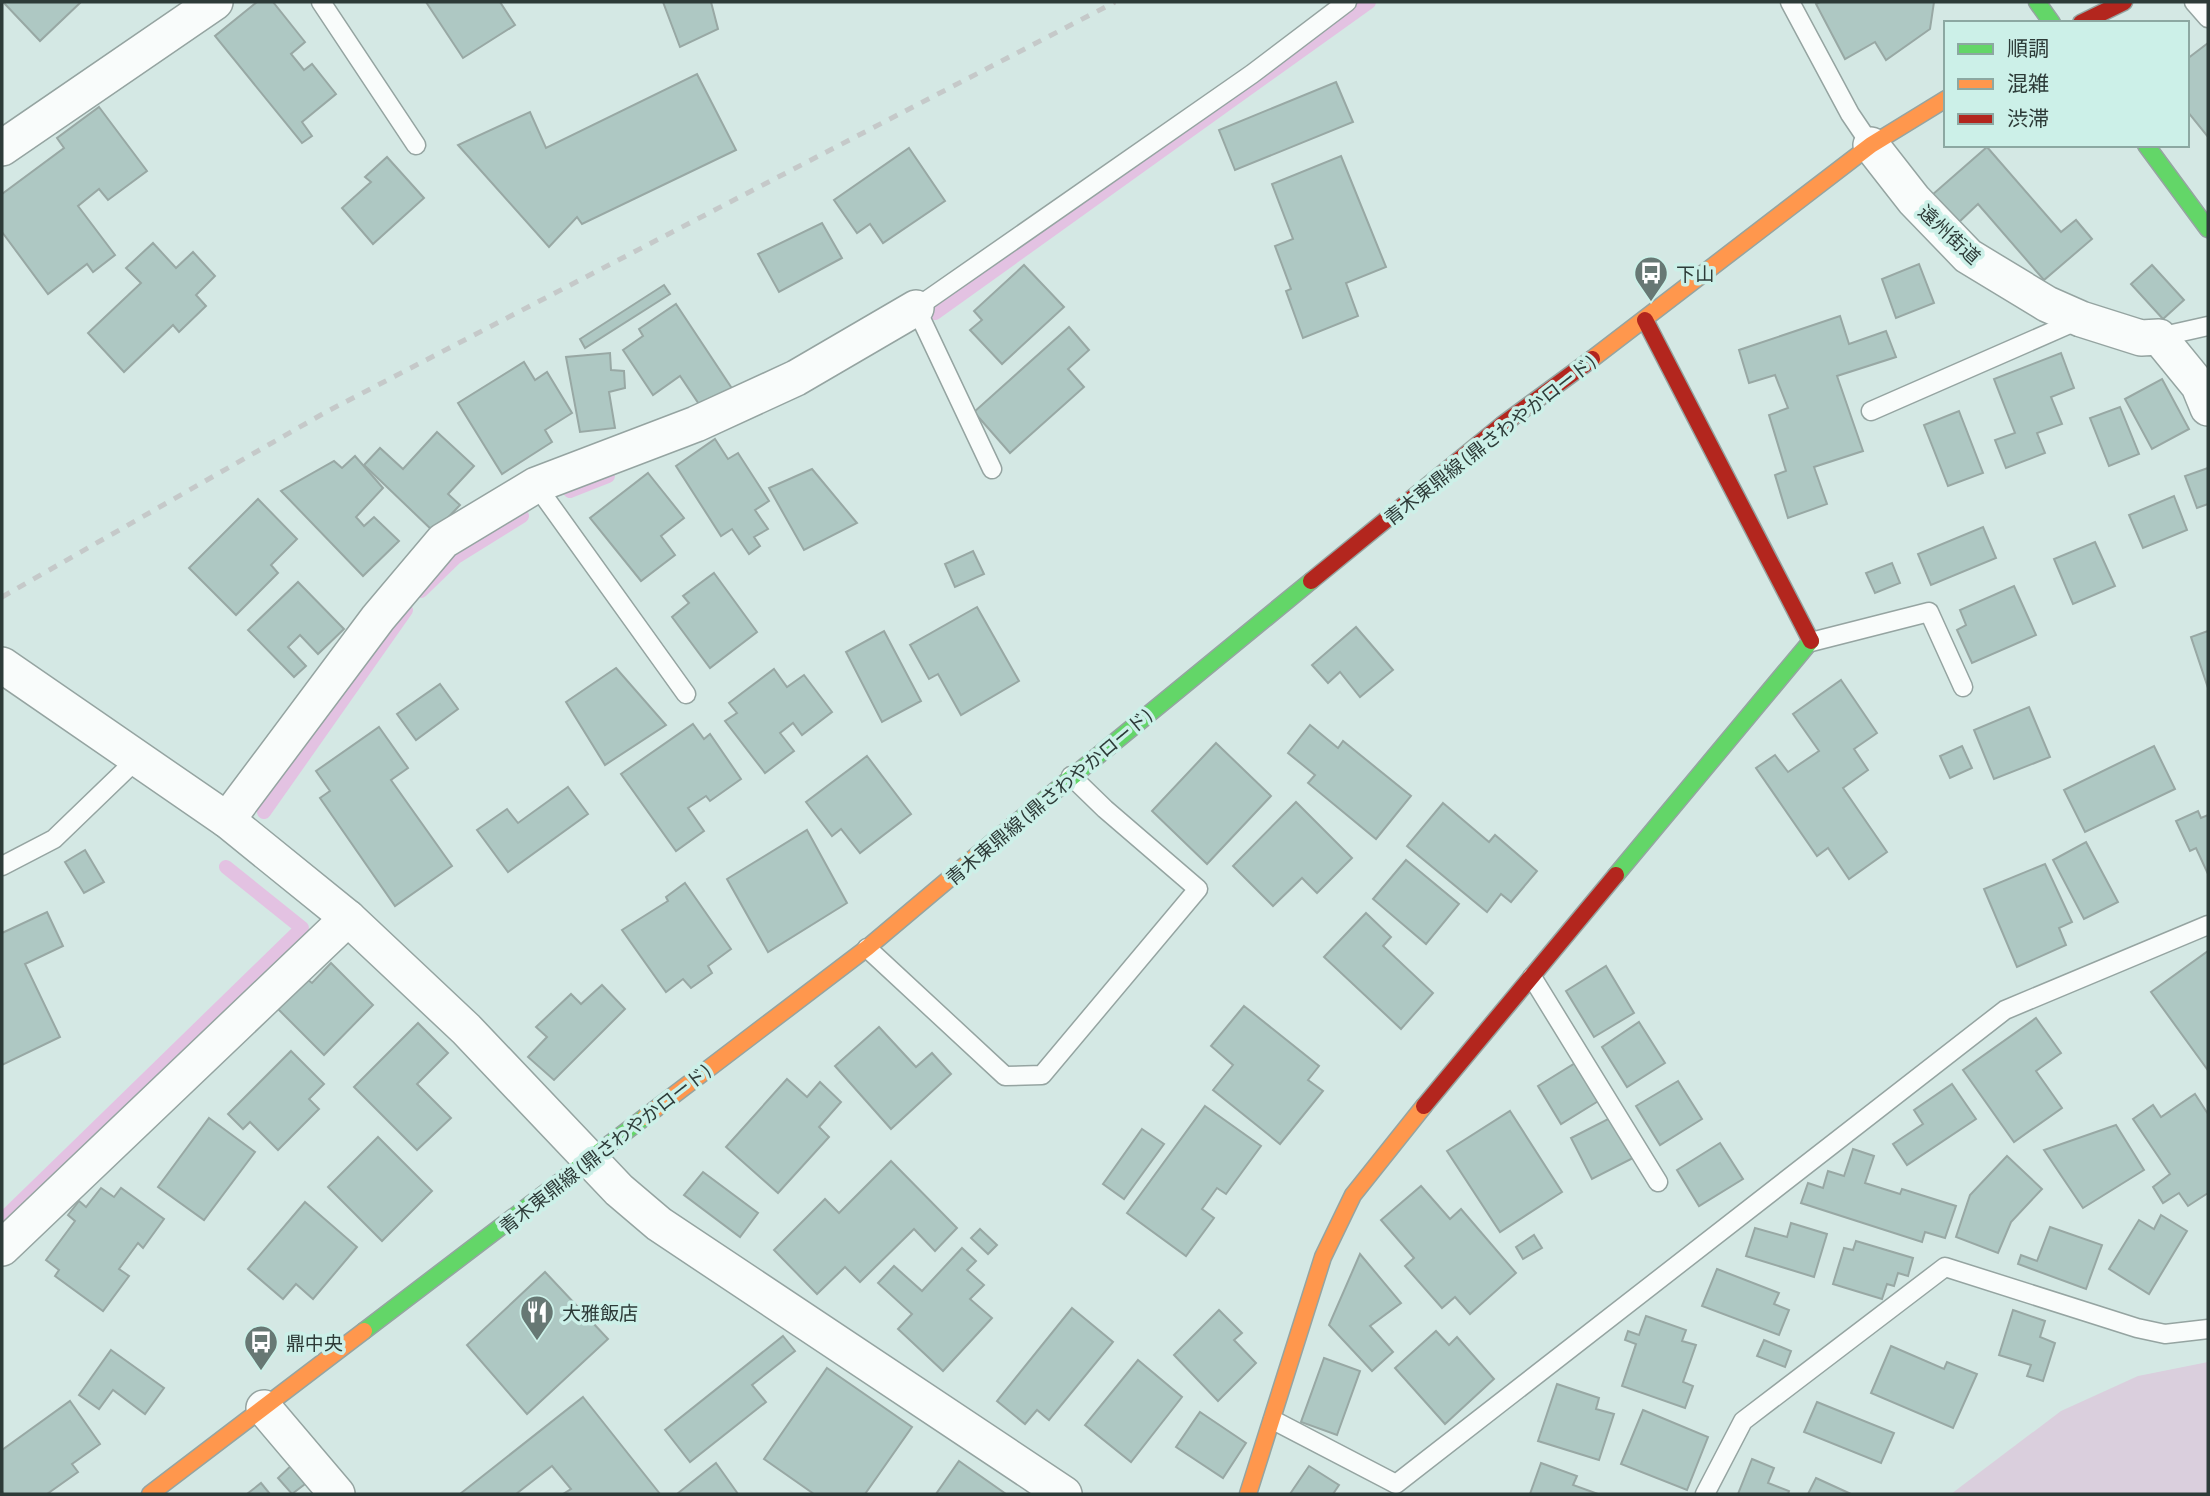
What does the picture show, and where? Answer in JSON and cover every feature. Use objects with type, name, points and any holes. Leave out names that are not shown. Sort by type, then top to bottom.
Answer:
[{"type":"main road","points":[[2037,2],[2051,21]]},
{"type":"main road","points":[[2085,21],[2124,2]]},
{"type":"main road","name":"青木東鼎線 (鼎さわやかロード)","points":[[150,1494],[867,948],[1071,776],[1502,425],[1645,320],[1871,145],[1944,100]]},
{"type":"main road","points":[[2147,147],[2208,229]]},
{"type":"main road","points":[[1248,1494],[1322,1257],[1353,1195],[1404,1130],[1811,642],[1645,320]]},
{"type":"street","points":[[2,148],[215,2]]},
{"type":"street","name":"遠州街道","points":[[1871,145],[1914,200],[1968,256],[2047,304],[2081,319],[2141,338],[2160,337]]},
{"type":"street","points":[[227,820],[378,618],[443,541],[536,485],[696,424],[796,378],[916,308]]},
{"type":"street","points":[[2160,337],[2199,386],[2208,408]]},
{"type":"street","points":[[2,665],[227,820],[348,918],[466,1028],[619,1190],[659,1224],[1064,1494]]},
{"type":"street","points":[[2,1248],[348,918]]},
{"type":"street","points":[[264,1408],[337,1494]]},
{"type":"lane","points":[[321,2],[416,145]]},
{"type":"lane","points":[[992,469],[916,308],[1252,74],[1347,2]]},
{"type":"lane","name":"遠州街道","points":[[1790,2],[1850,114],[1871,145]]},
{"type":"lane","points":[[2194,2],[2208,18]]},
{"type":"lane","points":[[1871,411],[2081,319]]},
{"type":"lane","points":[[2160,337],[2208,326]]},
{"type":"lane","points":[[536,485],[686,694]]},
{"type":"lane","points":[[1811,642],[1929,612],[1963,687]]},
{"type":"lane","points":[[2,866],[54,839],[137,759]]},
{"type":"lane","points":[[867,948],[1005,1076],[1042,1075],[1198,889],[1071,776]]},
{"type":"lane","points":[[1273,1420],[1396,1484],[2006,1010],[2208,925]]},
{"type":"lane","points":[[1532,977],[1658,1182]]},
{"type":"lane","points":[[1705,1494],[1743,1421],[1945,1267],[2137,1328],[2165,1334],[2208,1329]]},
{"type":"shaded area","points":[[2208,1362],[2208,1494],[1951,1494],[2061,1411],[2138,1376]]},
{"type":"building","points":[[3,2],[81,2],[40,41]]},
{"type":"building","points":[[257,2],[273,2],[305,42],[291,54],[304,70],[312,64],[336,94],[302,122],[312,136],[302,143],[215,36]]},
{"type":"building","points":[[426,2],[500,2],[515,25],[463,58]]},
{"type":"building","points":[[663,2],[711,2],[718,29],[680,47]]},
{"type":"building","points":[[1934,2],[1930,29],[1886,60],[1875,42],[1845,59],[1816,4]]},
{"type":"building","points":[[2208,43],[2208,137],[2189,113],[2189,57]]},
{"type":"building","points":[[697,74],[736,150],[582,224],[577,217],[549,247],[458,145],[530,112],[546,148]]},
{"type":"building","points":[[1336,82],[1353,122],[1235,170],[1219,130]]},
{"type":"building","points":[[99,107],[147,171],[108,200],[99,189],[78,206],[115,255],[93,272],[87,264],[48,294],[2,232],[2,194],[64,148],[57,138]]},
{"type":"building","points":[[1987,147],[2061,232],[2076,220],[2092,239],[2044,280],[1978,204],[1957,224],[1932,195]]},
{"type":"building","points":[[909,148],[945,201],[883,243],[870,224],[857,233],[834,200]]},
{"type":"building","points":[[1341,156],[1386,267],[1346,283],[1358,316],[1303,338],[1286,291],[1291,289],[1275,246],[1293,239],[1272,184]]},
{"type":"building","points":[[387,157],[424,198],[373,244],[342,208],[371,182],[365,177]]},
{"type":"building","points":[[822,223],[842,258],[779,292],[758,254]]},
{"type":"building","points":[[153,243],[176,268],[193,252],[215,276],[196,295],[206,306],[179,332],[173,325],[124,372],[88,333],[141,283],[126,268]]},
{"type":"building","points":[[1919,264],[1934,303],[1896,318],[1882,279]]},
{"type":"building","points":[[1024,265],[1064,307],[1002,364],[970,330],[982,320],[974,311]]},
{"type":"building","points":[[2152,265],[2184,300],[2163,319],[2131,284]]},
{"type":"building","points":[[664,285],[670,294],[585,348],[580,339]]},
{"type":"building","points":[[676,304],[733,390],[703,410],[680,376],[653,395],[623,350],[643,336],[639,329]]},
{"type":"building","points":[[1840,316],[1849,344],[1886,331],[1896,357],[1837,376],[1863,451],[1814,467],[1827,504],[1788,518],[1775,475],[1786,471],[1769,415],[1788,408],[1775,375],[1749,383],[1739,350]]},
{"type":"building","points":[[1069,327],[1089,350],[1068,369],[1084,387],[1010,453],[974,412]]},
{"type":"building","points":[[610,353],[611,370],[624,371],[625,388],[609,392],[615,428],[580,432],[566,357]]},
{"type":"building","points":[[2061,353],[2074,388],[2051,397],[2062,424],[2037,433],[2045,453],[2006,468],[1995,440],[2015,433],[1994,379]]},
{"type":"building","points":[[524,362],[535,380],[547,372],[572,413],[545,430],[552,442],[502,474],[458,403]]},
{"type":"building","points":[[2162,379],[2189,429],[2152,449],[2125,399]]},
{"type":"building","points":[[2120,407],[2139,454],[2109,466],[2090,418]]},
{"type":"building","points":[[1959,411],[1983,473],[1948,486],[1924,425]]},
{"type":"building","points":[[437,432],[474,466],[448,494],[460,505],[434,532],[364,465],[380,448],[403,469]]},
{"type":"building","points":[[715,439],[728,459],[738,453],[769,501],[755,510],[768,529],[754,537],[760,546],[749,554],[732,529],[721,536],[676,466]]},
{"type":"building","points":[[355,456],[383,488],[356,517],[364,526],[374,517],[399,541],[363,576],[281,491],[334,461],[342,468]]},
{"type":"building","points":[[2208,468],[2208,504],[2197,508],[2185,476]]},
{"type":"building","points":[[812,469],[857,523],[804,550],[769,488]]},
{"type":"building","points":[[648,473],[684,518],[661,536],[675,555],[641,581],[590,518]]},
{"type":"building","points":[[2174,496],[2187,530],[2143,548],[2129,515]]},
{"type":"building","points":[[258,499],[297,539],[271,565],[278,573],[236,615],[189,568]]},
{"type":"building","points":[[1983,527],[1996,558],[1931,585],[1918,554]]},
{"type":"building","points":[[2095,542],[2115,586],[2073,604],[2054,559]]},
{"type":"building","points":[[973,551],[984,574],[955,587],[945,564]]},
{"type":"building","points":[[1892,563],[1900,583],[1875,593],[1866,573]]},
{"type":"building","points":[[714,573],[757,632],[710,668],[672,617],[689,603],[683,596]]},
{"type":"building","points":[[298,582],[344,629],[318,654],[300,635],[288,647],[306,666],[294,677],[248,630]]},
{"type":"building","points":[[2014,586],[2036,635],[1972,663],[1957,630],[1966,625],[1960,610]]},
{"type":"building","points":[[977,607],[1019,681],[961,715],[938,674],[929,679],[910,645]]},
{"type":"building","points":[[1356,627],[1393,670],[1360,697],[1340,672],[1328,683],[1312,665]]},
{"type":"building","points":[[884,631],[921,701],[882,722],[846,652]]},
{"type":"building","points":[[2208,631],[2208,688],[2191,637]]},
{"type":"building","points":[[616,668],[666,725],[605,765],[566,702]]},
{"type":"building","points":[[774,669],[787,687],[804,675],[832,712],[802,735],[793,723],[780,733],[794,751],[765,773],[725,721],[737,713],[729,703]]},
{"type":"building","points":[[1841,680],[1877,733],[1854,749],[1868,770],[1843,788],[1887,852],[1849,879],[1828,848],[1817,856],[1756,768],[1775,755],[1788,772],[1819,751],[1793,714]]},
{"type":"building","points":[[440,684],[458,709],[416,740],[397,714]]},
{"type":"building","points":[[2029,707],[2050,757],[1994,779],[1974,730]]},
{"type":"building","points":[[693,724],[704,739],[710,734],[741,779],[710,801],[706,796],[688,808],[704,831],[676,851],[621,774]]},
{"type":"building","points":[[1310,725],[1338,748],[1343,741],[1411,796],[1376,839],[1308,783],[1315,775],[1288,753]]},
{"type":"building","points":[[379,727],[408,768],[391,780],[452,866],[395,906],[320,798],[330,791],[316,771]]},
{"type":"building","points":[[1216,743],[1271,796],[1207,864],[1152,811]]},
{"type":"building","points":[[1962,746],[1972,768],[1950,778],[1940,756]]},
{"type":"building","points":[[2154,746],[2175,789],[2085,832],[2064,790]]},
{"type":"building","points":[[867,756],[911,814],[860,853],[841,829],[832,836],[806,802]]},
{"type":"building","points":[[568,787],[588,814],[508,872],[477,830],[507,809],[518,823]]},
{"type":"building","points":[[1296,802],[1352,858],[1317,893],[1302,878],[1273,906],[1233,866]]},
{"type":"building","points":[[1443,803],[1489,842],[1495,835],[1537,871],[1511,902],[1501,894],[1487,912],[1407,846]]},
{"type":"building","points":[[2198,811],[2201,818],[2208,815],[2208,874],[2196,848],[2190,851],[2176,821]]},
{"type":"building","points":[[807,830],[847,903],[768,952],[727,879]]},
{"type":"building","points":[[2086,842],[2118,902],[2084,919],[2053,860]]},
{"type":"building","points":[[85,850],[104,882],[84,893],[65,862]]},
{"type":"building","points":[[1406,860],[1459,904],[1426,944],[1373,899]]},
{"type":"building","points":[[2045,864],[2072,922],[2059,928],[2066,945],[2017,967],[1984,889]]},
{"type":"building","points":[[685,883],[731,949],[708,966],[712,973],[691,988],[683,979],[666,992],[622,930],[668,901],[666,897]]},
{"type":"building","points":[[47,912],[63,946],[25,964],[60,1037],[2,1065],[2,933]]},
{"type":"building","points":[[1366,913],[1391,937],[1383,946],[1433,993],[1401,1029],[1324,957]]},
{"type":"building","points":[[2208,951],[2208,1068],[2207,1069],[2151,992]]},
{"type":"building","points":[[331,963],[373,1005],[324,1055],[277,1008],[307,979],[312,983]]},
{"type":"building","points":[[1606,966],[1634,1013],[1594,1037],[1566,991]]},
{"type":"building","points":[[602,985],[625,1009],[554,1080],[528,1057],[547,1037],[536,1027],[571,994],[581,1004]]},
{"type":"building","points":[[1244,1006],[1319,1066],[1308,1080],[1323,1091],[1280,1144],[1213,1090],[1233,1065],[1211,1046]]},
{"type":"building","points":[[2036,1018],[2061,1053],[2036,1071],[2062,1108],[2014,1142],[1963,1070]]},
{"type":"building","points":[[1639,1022],[1665,1063],[1627,1087],[1602,1047]]},
{"type":"building","points":[[418,1023],[448,1053],[417,1084],[451,1118],[417,1150],[354,1087]]},
{"type":"building","points":[[879,1027],[916,1067],[932,1053],[951,1074],[891,1129],[835,1066]]},
{"type":"building","points":[[291,1051],[324,1084],[309,1099],[319,1109],[278,1150],[250,1122],[243,1129],[228,1114]]},
{"type":"building","points":[[1577,1062],[1600,1100],[1561,1124],[1538,1086]]},
{"type":"building","points":[[787,1079],[807,1097],[820,1082],[841,1102],[819,1127],[829,1137],[778,1193],[726,1147]]},
{"type":"building","points":[[1678,1081],[1702,1119],[1660,1145],[1636,1106]]},
{"type":"building","points":[[1952,1084],[1976,1119],[1907,1165],[1893,1144],[1923,1124],[1914,1110]]},
{"type":"building","points":[[2195,1094],[2208,1114],[2208,1193],[2188,1206],[2179,1193],[2163,1203],[2153,1187],[2170,1174],[2133,1119],[2153,1105],[2161,1117]]},
{"type":"building","points":[[1205,1106],[1261,1146],[1226,1194],[1217,1188],[1202,1209],[1214,1218],[1186,1256],[1127,1213]]},
{"type":"building","points":[[1510,1111],[1562,1192],[1500,1232],[1447,1151]]},
{"type":"building","points":[[1612,1117],[1633,1158],[1592,1179],[1571,1138]]},
{"type":"building","points":[[209,1118],[255,1152],[204,1220],[158,1187]]},
{"type":"building","points":[[2116,1125],[2144,1170],[2083,1208],[2044,1150]]},
{"type":"building","points":[[1142,1129],[1164,1144],[1124,1199],[1103,1184]]},
{"type":"building","points":[[378,1137],[432,1191],[382,1241],[328,1187]]},
{"type":"building","points":[[1720,1143],[1743,1179],[1699,1206],[1677,1170]]},
{"type":"building","points":[[1853,1149],[1874,1156],[1865,1183],[1900,1194],[1902,1189],[1956,1206],[1945,1238],[1925,1232],[1922,1242],[1801,1203],[1808,1183],[1823,1188],[1828,1171],[1844,1176]]},
{"type":"building","points":[[2007,1156],[2042,1189],[2011,1222],[1998,1253],[1956,1237],[1970,1195]]},
{"type":"building","points":[[891,1161],[957,1228],[935,1251],[914,1229],[860,1282],[845,1267],[817,1294],[774,1250],[825,1199],[839,1213]]},
{"type":"building","points":[[703,1172],[758,1213],[740,1237],[684,1195]]},
{"type":"building","points":[[1421,1186],[1450,1219],[1461,1209],[1516,1273],[1470,1314],[1455,1297],[1442,1308],[1405,1266],[1414,1258],[1381,1220]]},
{"type":"building","points":[[101,1188],[114,1197],[121,1188],[164,1219],[143,1248],[138,1243],[119,1269],[129,1276],[103,1311],[55,1276],[59,1270],[46,1260],[75,1221],[68,1215],[79,1201],[86,1207]]},
{"type":"building","points":[[305,1202],[357,1247],[313,1299],[296,1284],[283,1299],[248,1269]]},
{"type":"building","points":[[2161,1215],[2187,1231],[2149,1294],[2109,1269],[2139,1220],[2154,1229]]},
{"type":"building","points":[[1791,1223],[1827,1234],[1814,1277],[1746,1256],[1755,1228],[1787,1237]]},
{"type":"building","points":[[2050,1227],[2102,1245],[2086,1289],[2018,1264],[2021,1255],[2037,1261]]},
{"type":"building","points":[[980,1229],[997,1245],[988,1254],[971,1238]]},
{"type":"building","points":[[1534,1235],[1542,1248],[1523,1259],[1516,1247]]},
{"type":"building","points":[[1856,1241],[1913,1258],[1908,1276],[1898,1273],[1894,1286],[1887,1284],[1882,1299],[1833,1284],[1844,1248],[1853,1250]]},
{"type":"building","points":[[962,1248],[976,1261],[967,1270],[984,1285],[970,1299],[992,1318],[943,1371],[898,1329],[912,1314],[878,1283],[894,1266],[922,1291]]},
{"type":"building","points":[[1360,1254],[1401,1303],[1370,1326],[1393,1352],[1372,1371],[1329,1325]]},
{"type":"building","points":[[1717,1269],[1779,1293],[1774,1304],[1789,1310],[1779,1335],[1702,1306]]},
{"type":"building","name":"大雅飯店","points":[[545,1272],[608,1339],[527,1414],[467,1345]]},
{"type":"building","points":[[1072,1308],[1113,1342],[1049,1420],[1037,1410],[1025,1424],[997,1401]]},
{"type":"building","points":[[1219,1310],[1242,1333],[1234,1340],[1256,1363],[1218,1401],[1174,1355]]},
{"type":"building","points":[[2013,1310],[2045,1321],[2040,1337],[2055,1343],[2043,1381],[2027,1376],[2031,1365],[1999,1355]]},
{"type":"building","points":[[1646,1316],[1686,1330],[1682,1341],[1696,1345],[1683,1382],[1693,1386],[1685,1408],[1622,1386],[1636,1344],[1625,1340],[1628,1331],[1639,1335]]},
{"type":"building","points":[[1436,1331],[1449,1345],[1457,1337],[1494,1379],[1445,1424],[1395,1368]]},
{"type":"building","points":[[783,1336],[795,1351],[752,1385],[766,1402],[690,1462],[665,1430]]},
{"type":"building","points":[[1764,1340],[1791,1351],[1785,1367],[1757,1356]]},
{"type":"building","points":[[1891,1346],[1944,1369],[1947,1362],[1977,1374],[1953,1428],[1871,1393]]},
{"type":"building","points":[[111,1350],[164,1388],[145,1414],[113,1390],[99,1409],[79,1395]]},
{"type":"building","points":[[1324,1358],[1360,1371],[1337,1435],[1301,1422]]},
{"type":"building","points":[[1138,1360],[1182,1397],[1131,1462],[1085,1425]]},
{"type":"building","points":[[827,1368],[912,1427],[865,1494],[814,1494],[764,1459]]},
{"type":"building","points":[[1557,1384],[1599,1398],[1596,1409],[1614,1414],[1599,1460],[1538,1441]]},
{"type":"building","points":[[583,1397],[660,1494],[563,1494],[571,1489],[552,1466],[516,1494],[460,1494]]},
{"type":"building","points":[[70,1401],[100,1444],[72,1464],[78,1472],[47,1494],[4,1494],[2,1450]]},
{"type":"building","points":[[1817,1402],[1894,1433],[1881,1463],[1804,1432]]},
{"type":"building","points":[[1643,1410],[1708,1437],[1687,1490],[1621,1464]]},
{"type":"building","points":[[1200,1412],[1246,1443],[1223,1478],[1176,1447]]},
{"type":"building","points":[[1752,1459],[1774,1468],[1768,1483],[1789,1491],[1788,1494],[1738,1494]]},
{"type":"building","points":[[959,1461],[1006,1494],[936,1494]]},
{"type":"building","points":[[294,1463],[309,1481],[292,1494],[278,1478]]},
{"type":"building","points":[[716,1463],[738,1494],[677,1494]]},
{"type":"building","points":[[1541,1463],[1577,1476],[1573,1485],[1598,1494],[1530,1494]]},
{"type":"building","points":[[1309,1466],[1339,1485],[1333,1494],[1290,1494]]},
{"type":"building","points":[[1816,1478],[1851,1494],[1808,1494]]},
{"type":"building","points":[[261,1483],[270,1494],[247,1494]]},
{"type":"waterway","points":[[935,313],[1369,2]]},
{"type":"waterway","points":[[570,491],[608,476]]},
{"type":"waterway","points":[[421,591],[456,557],[522,516]]},
{"type":"waterway","points":[[264,812],[406,610]]},
{"type":"waterway","points":[[2,1220],[302,928],[226,867]]},
{"type":"railway","points":[[2,597],[326,412],[1115,2]]},
{"type":"traffic: fast","points":[[2037,2],[2051,21]]},
{"type":"traffic: fast","points":[[2147,147],[2208,229]]},
{"type":"traffic: fast","points":[[994,841],[1311,581]]},
{"type":"traffic: fast","points":[[1616,875],[1811,641]]},
{"type":"traffic: fast","points":[[364,1331],[645,1117]]},
{"type":"traffic: slow","points":[[1592,359],[1871,145],[1944,100]]},
{"type":"traffic: slow","points":[[645,1117],[867,948],[994,841]]},
{"type":"traffic: slow","points":[[1248,1494],[1323,1257],[1353,1195],[1424,1106]]},
{"type":"traffic: slow","points":[[150,1494],[364,1331]]},
{"type":"traffic: jam","points":[[2085,21],[2124,2]]},
{"type":"traffic: jam","points":[[1645,320],[1811,641]]},
{"type":"traffic: jam","points":[[1311,581],[1502,425],[1592,359]]},
{"type":"traffic: jam","points":[[1424,1106],[1616,875]]},
{"type":"place","name":"下山","points":[[1651,303]]},
{"type":"place","name":"大雅飯店","points":[[537,1342]]},
{"type":"place","name":"鼎中央","points":[[261,1372]]}]
